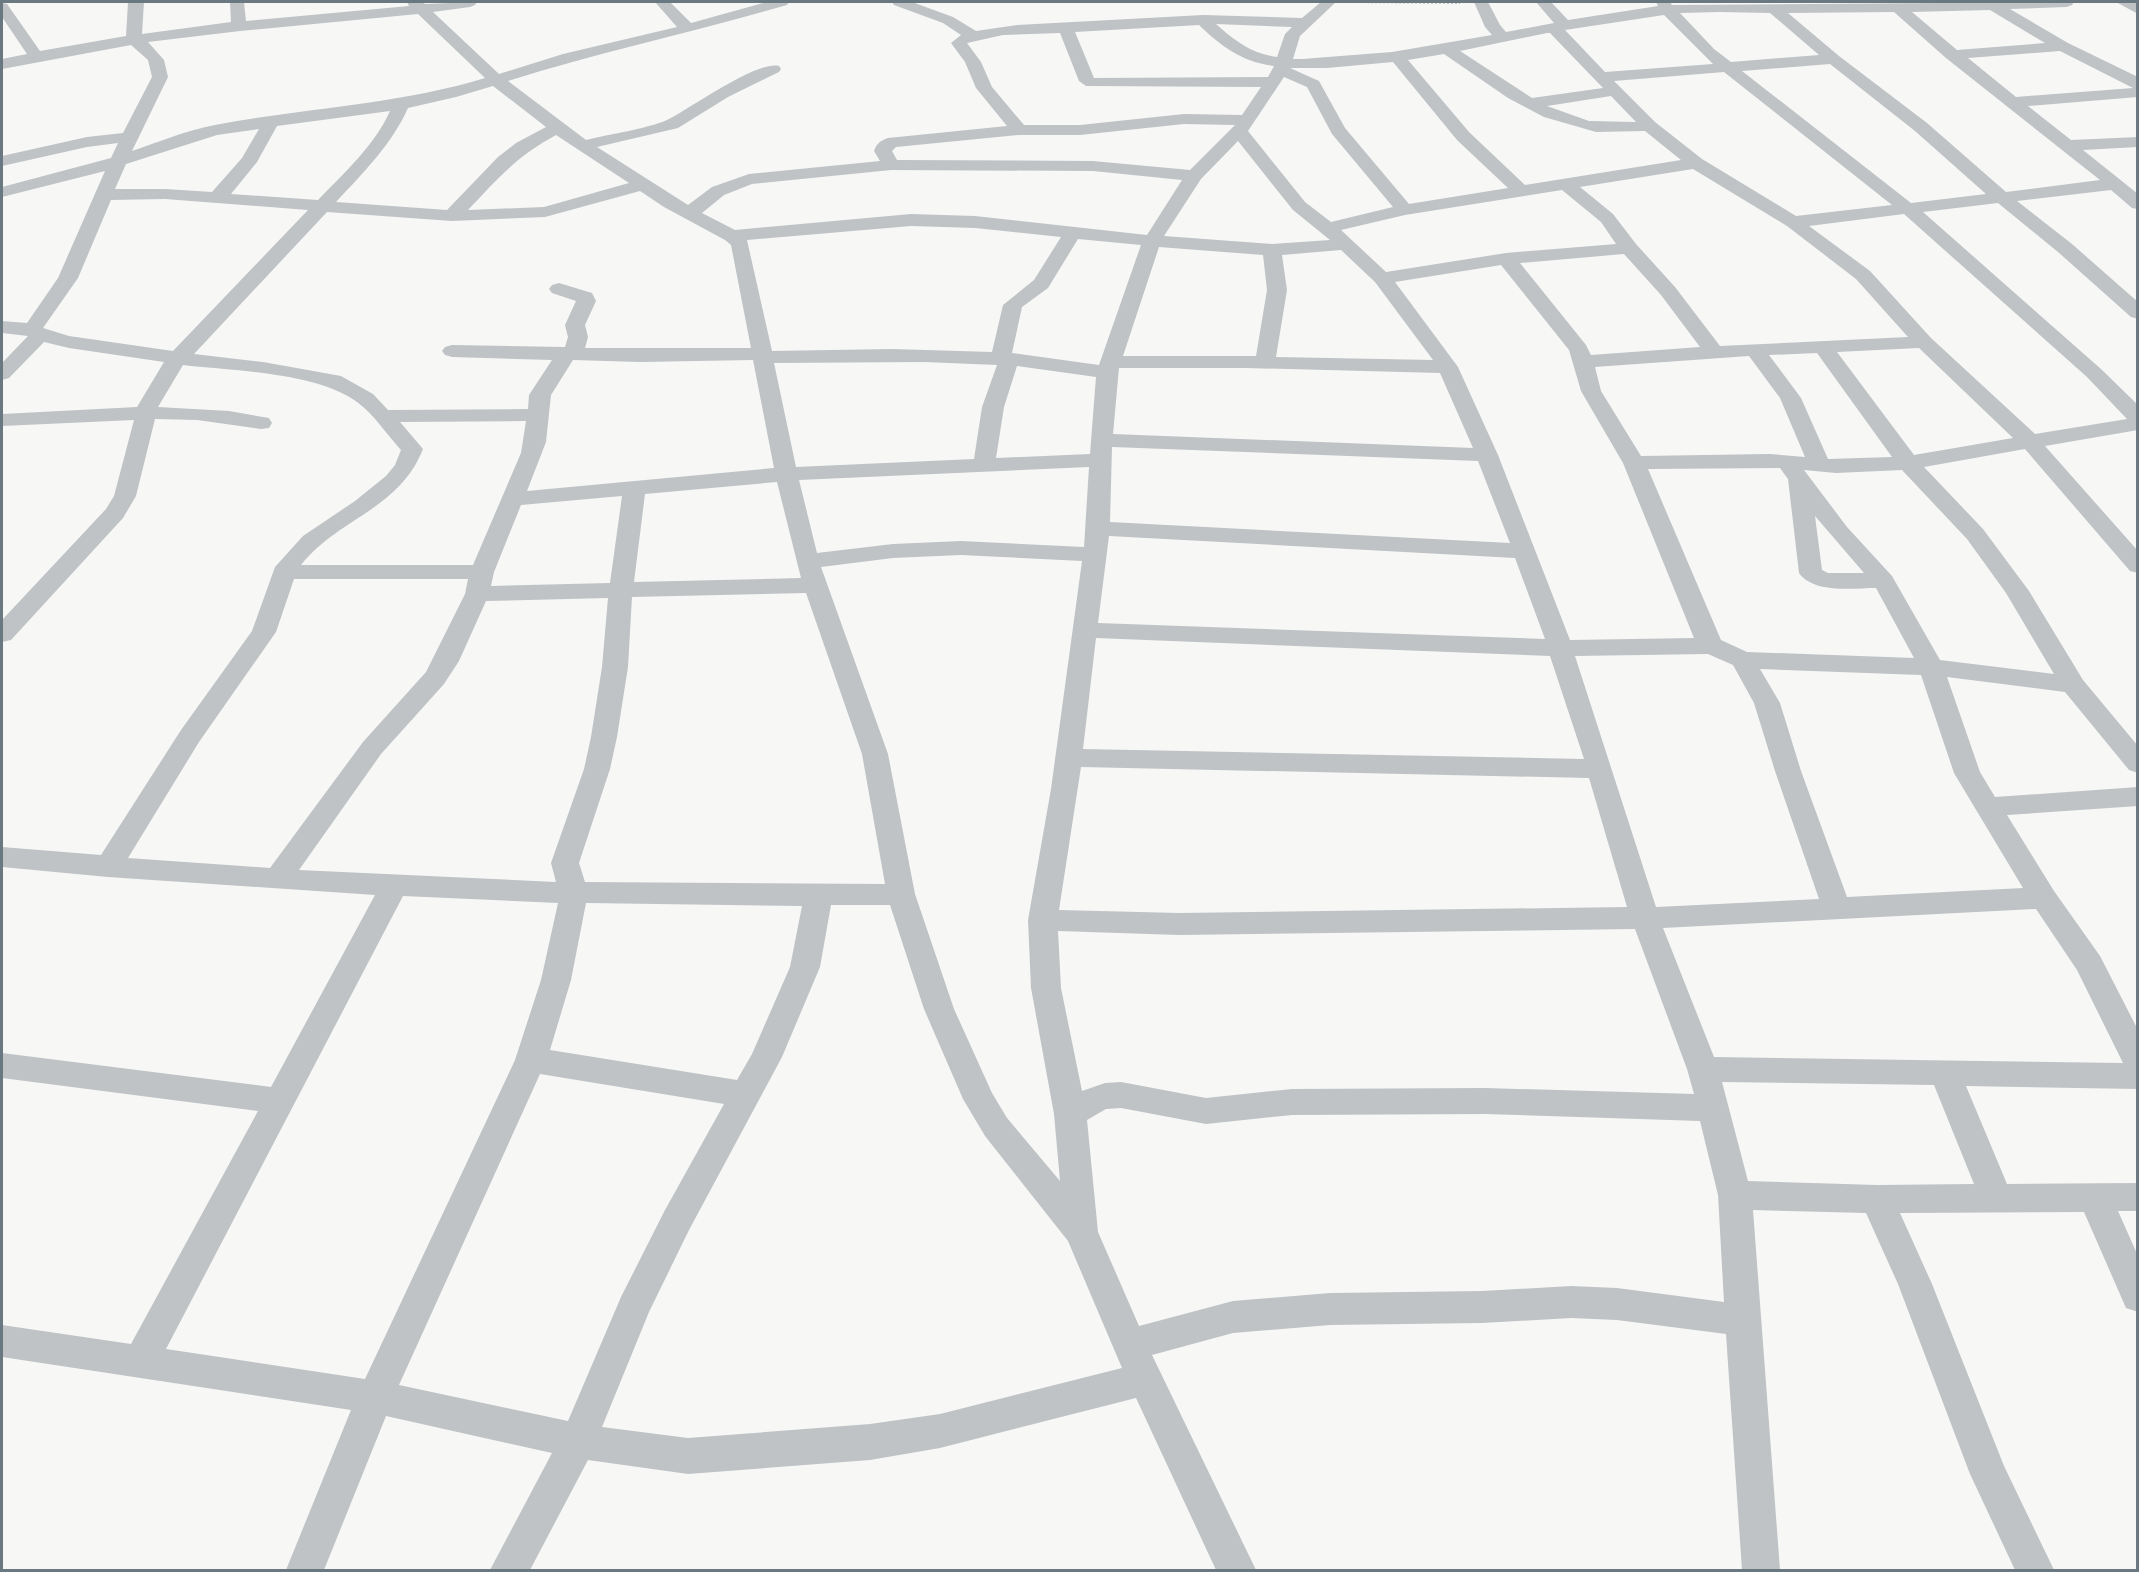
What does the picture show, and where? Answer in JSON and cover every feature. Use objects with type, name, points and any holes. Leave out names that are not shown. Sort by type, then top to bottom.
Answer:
[{"type":"street","points":[[134,40],[136,2]]},
{"type":"street","points":[[237,2],[239,27]]},
{"type":"street","points":[[2,64],[134,40],[418,6],[470,2]]},
{"type":"street","points":[[662,2],[687,29]]},
{"type":"street","points":[[2,190],[91,170],[214,130],[401,104],[450,94],[569,57],[687,29],[782,2]]},
{"type":"street","points":[[899,2],[948,20],[972,36]]},
{"type":"street","points":[[1256,2],[1273,20]]},
{"type":"street","points":[[1018,130],[984,88],[973,62],[959,44],[963,39],[972,36],[1066,28],[1203,20],[1293,21],[1329,2]]},
{"type":"street","points":[[1482,2],[1493,27],[1503,38]]},
{"type":"street","points":[[1543,2],[1559,26],[1601,77],[1649,126],[1696,163],[1792,222],[1863,275],[1924,342],[2031,443],[2138,566]]},
{"type":"street","points":[[1066,28],[1087,81],[1092,83],[1279,72],[1328,63],[1398,58],[1665,5],[1773,8],[1802,5],[1908,6],[2067,2]]},
{"type":"street","points":[[2124,2],[2138,10]]},
{"type":"street","points":[[1990,4],[2062,46],[2138,84]]},
{"type":"street","points":[[1665,5],[1708,52],[1907,208],[2116,394],[2138,418]]},
{"type":"street","points":[[418,6],[496,80],[557,128],[644,185],[732,236],[740,244],[786,474],[811,573],[875,754],[901,894],[939,1009],[979,1098],[996,1127],[1081,1232],[1145,1379],[1216,1532],[1237,1570]]},
{"type":"street","points":[[1908,6],[1952,56],[2069,145],[2138,204]]},
{"type":"street","points":[[2,8],[36,56]]},
{"type":"street","points":[[1773,8],[1833,59],[1922,127],[2138,313]]},
{"type":"street","points":[[1203,20],[1234,50],[1279,72],[1313,84],[1338,130],[1405,210]]},
{"type":"street","points":[[1081,1232],[1070,1114],[1046,988],[1043,920],[1069,758],[1098,528],[1100,450],[1109,368],[1152,241],[1194,176],[1242,125],[1279,72],[1293,21]]},
{"type":"street","points":[[2,374],[36,332],[68,278],[129,136],[160,77],[154,56],[134,40]]},
{"type":"street","points":[[1952,56],[2062,46]]},
{"type":"street","points":[[1446,49],[1532,103],[1571,122],[1590,126],[1649,126]]},
{"type":"street","points":[[1398,58],[1463,136],[1521,191]]},
{"type":"street","points":[[1601,77],[1833,59]]},
{"type":"street","points":[[585,145],[672,124],[722,94],[773,69]]},
{"type":"street","points":[[2118,72],[2138,71]]},
{"type":"street","points":[[1532,103],[1613,91]]},
{"type":"street","points":[[2012,102],[2138,92]]},
{"type":"street","points":[[2,634],[115,513],[125,496],[149,401],[177,358],[324,206],[392,125],[401,104]]},
{"type":"street","points":[[891,165],[883,151],[885,145],[894,142],[1018,130],[1080,130],[1184,119],[1242,125],[1299,206],[1337,236],[1383,278],[1448,367],[1487,455],[1561,648],[1645,918],[1702,1068],[1714,1108],[1736,1195],[1742,1320],[1761,1570]]},
{"type":"street","points":[[218,198],[251,161],[262,144],[271,121]]},
{"type":"street","points":[[452,216],[504,161],[522,147],[557,128]]},
{"type":"street","points":[[2,161],[87,142],[129,136]]},
{"type":"street","points":[[2069,145],[2138,142]]},
{"type":"street","points":[[732,236],[912,220],[975,222],[1152,241],[1272,250],[1337,236],[1405,210],[1696,163]]},
{"type":"street","points":[[690,213],[718,191],[750,179],[891,165],[1093,166],[1194,176]]},
{"type":"street","points":[[1792,222],[2115,184]]},
{"type":"street","points":[[103,195],[165,194],[452,216],[545,212],[644,185]]},
{"type":"street","points":[[1567,185],[1607,218],[1629,249],[1668,291],[1714,352]]},
{"type":"street","points":[[984,464],[993,407],[1005,359],[1013,305],[1041,284],[1073,232]]},
{"type":"street","points":[[1383,278],[1506,259],[1629,249]]},
{"type":"street","points":[[1265,363],[1277,290],[1272,250]]},
{"type":"street","points":[[1506,259],[1527,287],[1572,338],[1584,362],[1591,390],[1634,463],[1712,646]]},
{"type":"street","points":[[278,878],[372,748],[435,678],[456,644],[535,442],[540,395],[570,353],[578,337],[575,325],[586,301],[585,297],[559,289]]},
{"type":"street","points":[[2,327],[36,332],[69,342],[263,368],[334,380],[366,398],[412,449],[409,462],[387,487],[300,551],[283,572],[272,614],[264,632],[190,736],[108,867]]},
{"type":"street","points":[[1584,362],[1714,352],[1924,342]]},
{"type":"street","points":[[1823,347],[1908,464],[1975,534],[1993,557],[2017,591],[2073,685],[2138,764]]},
{"type":"street","points":[[1755,350],[1790,398],[1820,465]]},
{"type":"street","points":[[452,351],[640,356],[909,356],[1005,359],[1109,368],[1265,363],[1448,367]]},
{"type":"street","points":[[2116,394],[2138,392]]},
{"type":"street","points":[[2,420],[146,413],[197,413],[231,416],[261,423]]},
{"type":"street","points":[[384,416],[537,415]]},
{"type":"street","points":[[1634,463],[1793,470],[1820,465],[1908,464],[2138,423]]},
{"type":"street","points":[[514,499],[786,474],[984,464],[1100,450],[1487,455]]},
{"type":"street","points":[[1793,470],[1811,573],[1818,578],[1828,580],[1884,581]]},
{"type":"street","points":[[1793,470],[1835,526],[1884,581],[1931,667],[1967,773],[2043,898],[2089,964],[2138,1062]]},
{"type":"street","points":[[305,1570],[375,1397],[531,1060],[556,980],[574,893],[565,863],[597,770],[615,668],[633,489]]},
{"type":"street","points":[[1098,528],[1345,543],[1524,550]]},
{"type":"street","points":[[283,572],[621,592],[811,573],[893,551],[962,548],[1093,555]]},
{"type":"street","points":[[1085,630],[1561,648],[1712,646],[1743,660],[1931,667],[2073,685]]},
{"type":"street","points":[[1743,660],[1767,703],[1788,771],[1836,907]]},
{"type":"street","points":[[1069,758],[1600,769]]},
{"type":"street","points":[[1986,807],[2138,796]]},
{"type":"street","points":[[2,857],[108,867],[394,887],[649,896],[901,894]]},
{"type":"street","points":[[140,1362],[394,887]]},
{"type":"street","points":[[509,1570],[578,1440],[633,1308],[766,1057],[805,967],[818,896]]},
{"type":"street","points":[[1043,920],[1179,924],[1645,918],[2043,898]]},
{"type":"street","points":[[531,1060],[745,1094]]},
{"type":"street","points":[[2,1065],[279,1101]]},
{"type":"street","points":[[1702,1068],[2138,1076]]},
{"type":"street","points":[[1945,1073],[1996,1197]]},
{"type":"street","points":[[1070,1114],[1085,1102],[1111,1094],[1133,1095],[1194,1111],[1292,1102],[1485,1101],[1714,1108]]},
{"type":"street","points":[[1736,1195],[1877,1200],[2138,1197]]},
{"type":"street","points":[[2095,1198],[2138,1297]]},
{"type":"street","points":[[1877,1200],[1915,1284],[1989,1474],[2035,1570]]},
{"type":"street","points":[[1131,1344],[1233,1317],[1330,1309],[1571,1302],[1617,1304],[1742,1320]]},
{"type":"street","points":[[2,1341],[375,1397],[578,1440],[688,1456],[870,1442],[940,1431],[1145,1379]]},
{"type":"path","points":[[1355,2],[1482,2]]}]
